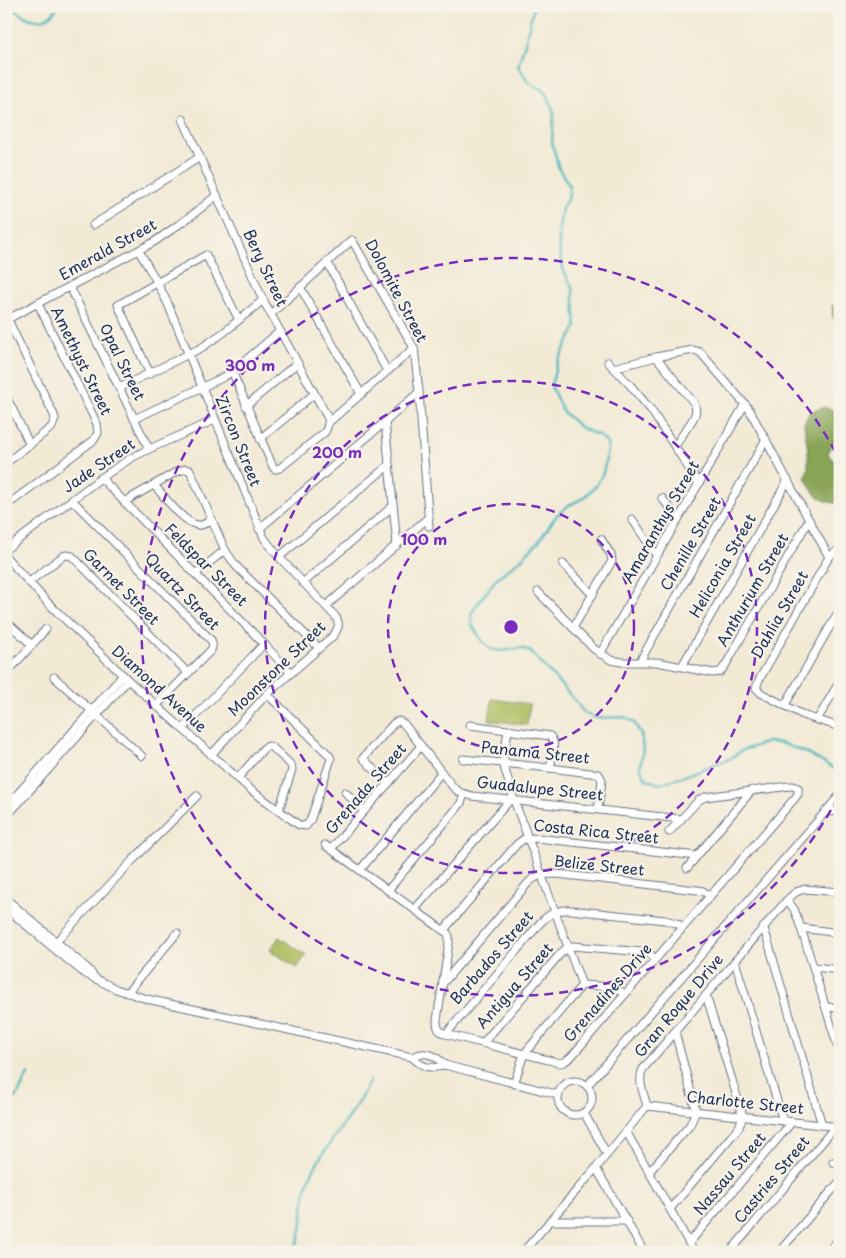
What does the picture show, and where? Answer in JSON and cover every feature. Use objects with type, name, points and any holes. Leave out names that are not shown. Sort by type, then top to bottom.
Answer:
[{"type":"street","name":"Bery Street","points":[[183,119],[263,300],[328,423]]},
{"type":"street","points":[[93,225],[200,157]]},
{"type":"street","name":"Emerald Street","points":[[7,320],[139,251],[173,230],[217,195]]},
{"type":"street","name":"Dolomite Street","points":[[271,314],[352,240],[414,348],[430,526]]},
{"type":"street","name":"Zircon Street","points":[[139,251],[168,304],[259,529],[279,557],[326,606],[339,623]]},
{"type":"street","points":[[150,374],[118,305],[206,255],[239,320]]},
{"type":"street","points":[[327,262],[387,371]]},
{"type":"street","name":"Opal Street","points":[[70,287],[149,449]]},
{"type":"street","points":[[300,287],[361,394]]},
{"type":"street","points":[[119,388],[188,356],[212,341],[263,300]]},
{"type":"street","name":"Amethyst Street","points":[[6,506],[94,440],[98,433],[97,424],[38,304]]},
{"type":"street","points":[[6,463],[52,427],[55,419],[7,320]]},
{"type":"street","points":[[134,419],[232,372],[280,331]]},
{"type":"street","points":[[232,372],[271,465],[275,469],[280,468],[325,432],[328,423],[414,348]]},
{"type":"street","points":[[699,484],[651,410],[611,365],[698,350],[745,404],[753,416],[829,557],[840,550]]},
{"type":"street","points":[[656,357],[696,407],[693,420],[675,446]]},
{"type":"street","points":[[246,406],[297,363]]},
{"type":"street","points":[[259,529],[419,392]]},
{"type":"street","points":[[260,439],[314,394]]},
{"type":"street","points":[[6,396],[30,444]]},
{"type":"street","name":"Amaranthys Street","points":[[600,654],[745,404]]},
{"type":"street","name":"Jade Street","points":[[6,549],[131,458],[215,420]]},
{"type":"street","points":[[385,422],[397,545]]},
{"type":"street","name":"Chenille Street","points":[[640,661],[766,439]]},
{"type":"street","points":[[279,557],[389,465]]},
{"type":"street","points":[[124,502],[176,472],[185,469],[190,470],[230,559],[319,648]]},
{"type":"street","name":"Feldspar Street","points":[[101,478],[290,672]]},
{"type":"street","name":"Heliconia Street","points":[[682,666],[788,480]]},
{"type":"street","points":[[154,485],[178,512],[192,524],[200,526],[212,519]]},
{"type":"street","points":[[662,498],[678,520]]},
{"type":"street","name":"Quartz Street","points":[[72,500],[211,640],[213,645],[211,650],[156,706]]},
{"type":"street","points":[[303,583],[393,506]]},
{"type":"street","points":[[326,606],[429,518]]},
{"type":"street","points":[[632,519],[657,556]]},
{"type":"street","name":"Anthurium Street","points":[[682,666],[713,673],[720,672],[810,520]]},
{"type":"street","points":[[573,628],[612,558],[601,539]]},
{"type":"street","points":[[195,574],[225,550]]},
{"type":"street","name":"Garnet Street","points":[[30,582],[63,556],[72,556],[188,673]]},
{"type":"street","name":"Diamond Avenue","points":[[6,557],[56,610],[156,706],[251,790],[300,824],[306,826],[310,822],[331,759],[267,694]]},
{"type":"street","name":"Dahlia Street","points":[[785,706],[761,694],[756,688],[829,557]]},
{"type":"street","points":[[563,564],[593,594]]},
{"type":"street","points":[[538,592],[600,654],[610,660],[616,662],[657,662],[682,666]]},
{"type":"street","points":[[840,609],[785,706],[817,720],[840,727]]},
{"type":"street","points":[[6,620],[32,645]]},
{"type":"street","name":"Moonstone Street","points":[[211,755],[267,694],[336,632],[339,623]]},
{"type":"street","points":[[6,674],[46,629]]},
{"type":"street","points":[[183,729],[264,644]]},
{"type":"street","points":[[54,678],[142,756]]},
{"type":"street","points":[[6,817],[20,796],[126,678]]},
{"type":"street","points":[[817,720],[840,680]]},
{"type":"street","name":"Guadalupe Street","points":[[388,784],[363,758],[394,723],[399,721],[404,724],[452,787],[464,794],[681,819]]},
{"type":"street","points":[[470,725],[552,737],[554,742],[550,768]]},
{"type":"street","points":[[508,730],[503,763],[512,800],[542,874],[582,985]]},
{"type":"street","points":[[238,778],[264,748],[269,746],[273,748],[292,769],[279,810]]},
{"type":"street","name":"Grenada Street","points":[[360,870],[328,847],[364,811],[421,746]]},
{"type":"street","name":"Panama Street","points":[[463,760],[595,774],[600,776],[602,780],[598,809]]},
{"type":"street","points":[[442,773],[360,870],[444,930],[449,936],[437,1024],[439,1031],[446,1034]]},
{"type":"street","name":"Grenadines Drive","points":[[446,1034],[557,1063],[564,1062],[626,994],[798,794],[798,788],[794,786],[752,790]]},
{"type":"street","points":[[669,832],[699,800],[705,797],[752,790]]},
{"type":"street","points":[[687,868],[752,790]]},
{"type":"street","points":[[345,792],[364,811]]},
{"type":"street","points":[[388,890],[458,807],[464,794]]},
{"type":"street","points":[[587,1086],[840,794]]},
{"type":"street","points":[[6,807],[20,796]]},
{"type":"street","points":[[56,942],[132,861],[197,796]]},
{"type":"street","points":[[415,909],[512,800]]},
{"type":"street","points":[[825,812],[840,811]]},
{"type":"street","name":"Costa Rica Street","points":[[444,930],[524,839],[697,856]]},
{"type":"street","name":"Belize Street","points":[[443,983],[529,882],[542,874],[557,874],[697,890],[703,891],[710,896]]},
{"type":"street","points":[[839,1049],[802,928],[794,909],[787,900],[796,892],[805,889],[840,892]]},
{"type":"street","points":[[6,899],[88,968],[95,978]]},
{"type":"street","name":"Gran Roque Drive","points":[[647,1106],[640,1080],[643,1069],[787,900]]},
{"type":"street","points":[[6,908],[84,973],[127,993],[412,1057],[420,1065],[428,1067],[436,1068],[445,1065]]},
{"type":"street","name":"Barbados Street","points":[[446,1034],[545,917],[555,912],[565,910],[665,920],[676,922],[683,927]]},
{"type":"street","points":[[764,928],[822,1125]]},
{"type":"street","points":[[802,928],[840,933]]},
{"type":"street","points":[[127,993],[177,933]]},
{"type":"street","name":"Antigua Street","points":[[483,1044],[568,947],[644,952],[656,959]]},
{"type":"street","points":[[735,962],[783,1121]]},
{"type":"street","points":[[814,967],[840,970]]},
{"type":"street","points":[[582,985],[612,988],[626,994]]},
{"type":"street","points":[[514,1084],[524,1054],[582,985]]},
{"type":"street","points":[[670,1209],[739,1127],[743,1116],[706,995]]},
{"type":"street","points":[[826,1007],[840,1008]]},
{"type":"street","points":[[649,1172],[690,1125],[696,1111],[675,1032]]},
{"type":"street","points":[[412,1057],[422,1053],[431,1054],[445,1065],[559,1095]]},
{"type":"street","points":[[570,1082],[581,1082],[587,1086],[591,1092],[592,1102],[584,1113],[577,1116],[569,1115],[560,1107],[559,1095],[564,1086],[570,1082]]},
{"type":"street","points":[[524,1252],[647,1106]]},
{"type":"street","name":"Charlotte Street","points":[[647,1106],[838,1127]]},
{"type":"street","points":[[584,1113],[607,1154]]},
{"type":"street","name":"Nassau Street","points":[[689,1243],[792,1122]]},
{"type":"street","name":"Castries Street","points":[[730,1252],[838,1127]]},
{"type":"street","points":[[626,1131],[694,1252]]},
{"type":"street","points":[[596,1168],[644,1252]]},
{"type":"street","points":[[779,1252],[840,1181]]},
{"type":"street","points":[[550,1221],[627,1221]]},
{"type":"street","points":[[828,1252],[840,1238]]},
{"type":"green space","points":[[840,301],[840,326],[833,317],[832,306]]},
{"type":"green space","points":[[824,407],[840,412],[840,434],[835,439],[828,453],[832,460],[840,459],[840,504],[822,499],[814,493],[805,477],[808,468],[808,452],[804,423],[810,412]]},
{"type":"green space","points":[[492,699],[530,704],[527,725],[489,720]]},
{"type":"green space","points":[[279,937],[306,955],[297,968],[270,950]]},
{"type":"waterway","points":[[10,6],[22,15],[35,20],[47,18],[58,6]]},
{"type":"waterway","points":[[156,6],[169,12],[177,6]]},
{"type":"waterway","points":[[534,6],[518,66],[529,83],[541,89],[548,96],[554,113],[552,143],[559,169],[569,185],[569,196],[562,208],[559,245],[563,269],[573,289],[576,327],[557,363],[551,386],[563,412],[581,428],[600,436],[607,443],[608,450],[603,473],[596,486],[582,499],[569,505],[556,516],[539,541],[520,560],[497,578],[471,614],[472,625],[490,649],[500,651],[522,648],[531,652],[583,712],[593,717],[624,717],[634,722],[641,734],[643,750],[640,767],[646,779],[659,784],[676,779],[729,759],[743,750],[768,742],[780,743],[805,752],[840,772]]},
{"type":"waterway","points":[[6,1108],[16,1097],[28,1074]]},
{"type":"waterway","points":[[292,1252],[300,1236],[308,1182],[324,1152],[357,1104],[370,1080]]}]
